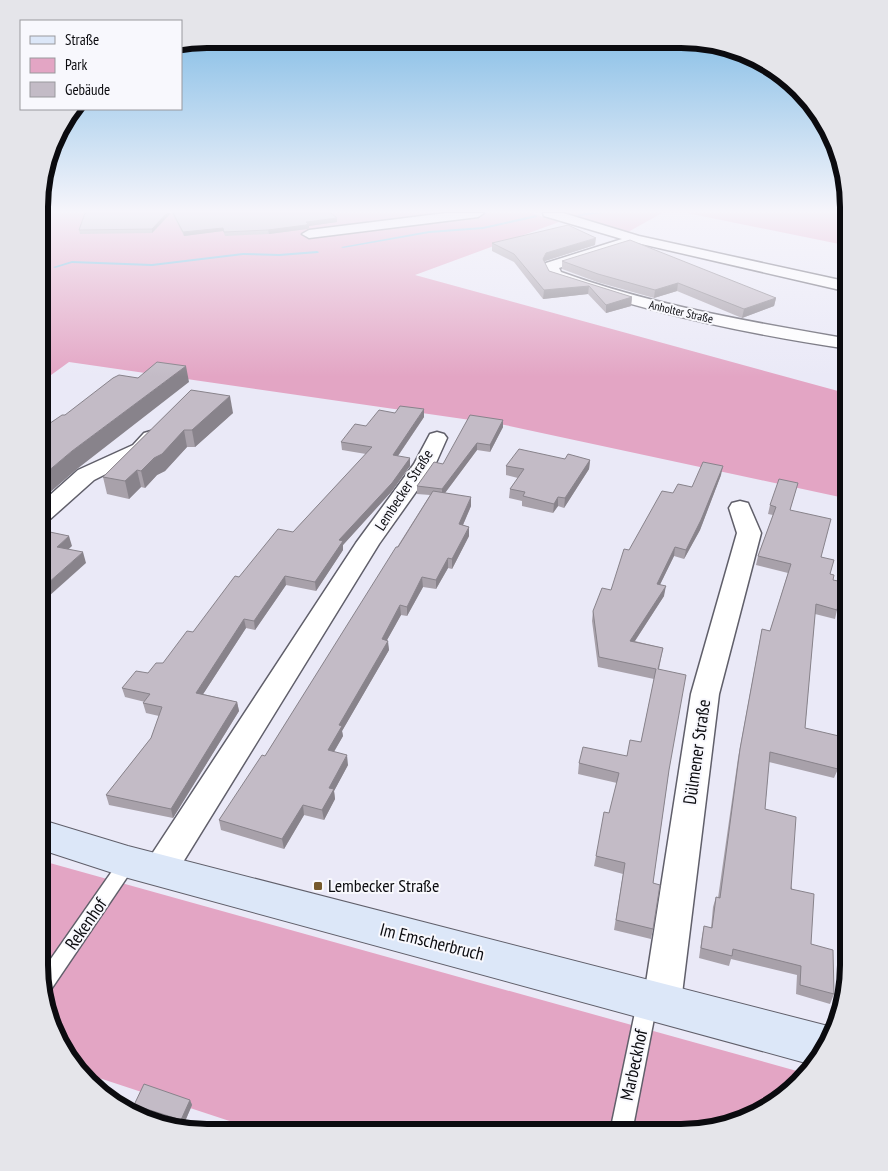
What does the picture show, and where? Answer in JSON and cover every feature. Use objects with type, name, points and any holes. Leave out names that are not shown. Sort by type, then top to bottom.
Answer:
[{"type":"street","name":"Anholter Straße","points":[[552,268],[555,274],[591,289],[652,307],[741,326],[840,342]]},
{"type":"street","points":[[763,268],[840,285]]},
{"type":"street","points":[[48,509],[86,475],[140,449],[165,423]]},
{"type":"street","name":"Lembecker Straße","points":[[144,866],[424,465],[437,438]]},
{"type":"street","name":"Dülmener Straße","points":[[655,1000],[705,694],[749,533],[740,508]]},
{"type":"street","name":"Im Emscherbruch","points":[[48,837],[144,866],[819,1044]]},
{"type":"lane","name":"Rekenhof","points":[[49,979],[144,866]]},
{"type":"lane","name":"Marbeckhof","points":[[623,1124],[655,1000]]},
{"type":"green space","points":[[48,268],[435,268],[415,275],[840,392],[840,497],[505,425],[69,362],[48,377]]},
{"type":"green space","points":[[48,863],[799,1071],[770,1097],[752,1107],[723,1118],[682,1124],[239,1124],[93,1076],[74,1053],[56,1016],[49,986]]},
{"type":"building","points":[[525,268],[547,268],[549,271],[632,297],[606,305],[589,286],[544,290]]},
{"type":"building","points":[[580,268],[700,268],[776,298],[744,309],[678,283],[655,290]]},
{"type":"building","points":[[157,362],[186,366],[72,451],[48,471],[48,425],[65,415],[113,378],[119,375],[138,378]]},
{"type":"building","points":[[191,390],[230,396],[192,430],[184,430],[162,454],[154,458],[141,471],[137,470],[125,481],[103,477]]},
{"type":"building","points":[[400,406],[424,409],[393,455],[410,458],[392,483],[339,540],[343,541],[315,582],[285,576],[254,621],[244,619],[196,693],[237,702],[171,809],[106,795],[151,738],[162,707],[143,703],[150,694],[122,688],[136,671],[148,673],[156,663],[163,663],[187,631],[193,632],[235,576],[239,577],[278,529],[293,532],[372,447],[341,442],[355,424],[366,426],[379,410],[395,413]]},
{"type":"building","points":[[470,415],[503,420],[490,445],[477,443],[442,489],[417,486],[434,462],[443,464]]},
{"type":"building","points":[[519,449],[565,459],[568,454],[590,460],[565,498],[558,497],[554,504],[523,496],[525,492],[510,489],[524,469],[506,466]]},
{"type":"building","points":[[703,462],[723,466],[701,520],[686,550],[675,547],[657,584],[666,586],[630,641],[663,648],[658,669],[686,675],[669,770],[653,883],[660,885],[653,929],[616,920],[625,863],[596,856],[604,812],[609,813],[619,773],[579,763],[583,747],[627,756],[630,740],[641,742],[656,669],[599,657],[593,611],[602,588],[611,590],[624,549],[629,550],[662,491],[673,493],[678,484],[692,487]]},
{"type":"building","points":[[779,479],[798,483],[790,510],[831,519],[821,557],[834,560],[830,574],[834,575],[833,580],[840,581],[840,596],[837,610],[816,604],[805,728],[839,736],[838,769],[770,752],[765,809],[796,817],[791,889],[814,894],[811,944],[833,950],[834,994],[800,985],[801,966],[733,949],[732,956],[701,948],[704,926],[712,928],[716,897],[720,898],[740,749],[762,629],[770,631],[791,564],[758,556],[776,507],[770,505]]},
{"type":"building","points":[[433,491],[471,497],[459,524],[469,527],[452,559],[448,558],[436,580],[422,577],[407,607],[400,605],[382,639],[388,641],[339,725],[342,726],[328,750],[347,755],[329,788],[334,789],[322,810],[303,805],[282,839],[219,820],[262,755],[265,756]]},
{"type":"building","points":[[48,532],[69,536],[57,547],[83,552],[48,583]]},
{"type":"building","points":[[144,1084],[190,1100],[181,1120],[134,1105]]},
{"type":"place","name":"Lembecker Straße","points":[[318,886]]}]
